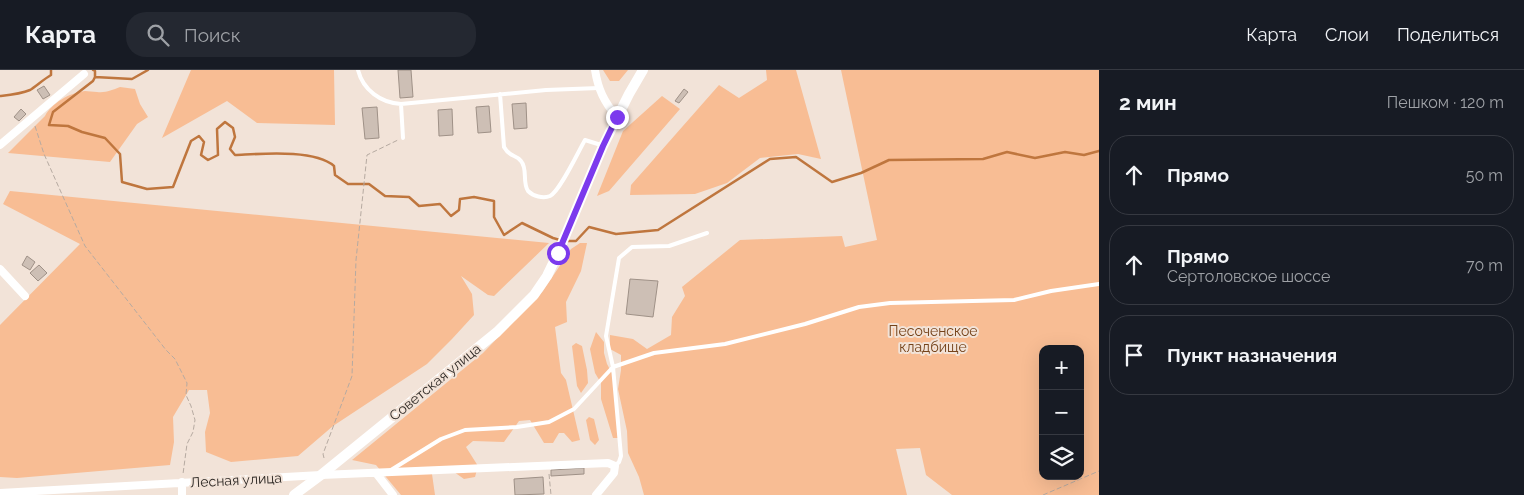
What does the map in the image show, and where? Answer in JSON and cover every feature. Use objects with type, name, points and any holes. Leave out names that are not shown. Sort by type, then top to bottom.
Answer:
[{"type":"main road","name":"Советская улица","points":[[294,495],[497,332],[534,295],[547,276],[603,146],[643,70]]},
{"type":"street","points":[[595,70],[604,101],[617,117]]},
{"type":"street","points":[[0,145],[84,74]]},
{"type":"street","points":[[0,269],[25,296]]},
{"type":"street","name":"Лесная улица","points":[[0,493],[376,472],[608,463],[615,466]]},
{"type":"street","points":[[596,495],[614,473],[615,466]]},
{"type":"street","points":[[376,472],[393,495]]},
{"type":"street","points":[[182,482],[182,495]]},
{"type":"lane","points":[[358,70],[369,90],[379,98],[401,104],[546,90],[599,88]]},
{"type":"lane","points":[[500,94],[504,147],[507,153],[523,162],[525,181],[528,190],[534,196],[550,196],[558,188],[585,140],[603,146]]},
{"type":"lane","points":[[401,104],[403,138]]},
{"type":"lane","points":[[615,466],[621,456],[613,366],[606,336],[619,258],[632,247],[669,246],[707,233]]},
{"type":"lane","points":[[388,472],[441,439],[465,430],[517,427],[549,422],[574,409],[613,366],[654,353],[725,344],[859,308],[890,302],[1014,300],[1051,291],[1099,284]]},
{"type":"path","points":[[32,118],[44,154],[85,246],[175,359],[187,383],[186,395],[195,420],[193,432],[187,444],[182,482]]},
{"type":"path","points":[[324,458],[323,454],[352,376],[356,260],[367,155],[403,138]]},
{"type":"path","points":[[549,466],[551,495]]},
{"type":"path","points":[[1043,495],[1099,471]]},
{"type":"green space","points":[[191,70],[334,70],[335,125],[257,123],[227,101],[162,138]]},
{"type":"green space","points":[[603,70],[628,70],[619,81],[610,81]]},
{"type":"green space","points":[[766,70],[796,70],[821,159],[798,154],[760,158],[727,183],[695,194],[630,195],[631,185],[719,85],[739,98],[767,80]]},
{"type":"green space","name":"Песоченское кладбище","points":[[841,70],[1099,70],[1099,495],[952,495],[926,475],[920,448],[896,449],[907,495],[644,495],[639,477],[628,453],[627,431],[618,389],[621,355],[610,349],[610,335],[633,339],[647,349],[671,335],[672,317],[685,296],[682,287],[740,240],[842,236],[845,247],[877,240]]},
{"type":"green space","points":[[120,87],[135,89],[140,104],[148,117],[137,124],[110,162],[8,153],[62,99],[79,92],[103,92]]},
{"type":"green space","points":[[662,96],[680,109],[609,191],[597,196],[623,131]]},
{"type":"green space","points":[[10,191],[549,243],[494,296],[488,295],[461,276],[472,294],[474,315],[427,364],[333,426],[298,456],[231,462],[206,452],[205,432],[210,413],[207,390],[189,390],[173,417],[174,442],[170,465],[17,478],[0,477],[0,325],[80,244],[3,204]]},
{"type":"green space","points":[[580,243],[587,243],[581,271],[566,302],[567,322],[555,327],[561,373],[566,380],[580,440],[572,442],[564,433],[559,433],[553,443],[544,443],[530,420],[519,421],[504,442],[473,441],[466,447],[478,466],[475,477],[464,479],[447,467],[432,474],[435,495],[401,495],[376,465],[352,460],[483,353],[543,291],[571,249]]},
{"type":"green space","points":[[596,332],[604,342],[607,364],[614,377],[618,406],[618,438],[613,438],[601,399],[601,383],[595,373],[590,349]]},
{"type":"green space","points":[[576,343],[582,346],[587,370],[588,383],[581,393],[577,386],[572,346]]},
{"type":"green space","points":[[589,417],[594,419],[599,440],[595,445],[590,440],[586,420]]},
{"type":"building","points":[[398,70],[411,70],[413,97],[400,98]]},
{"type":"building","points":[[44,86],[50,95],[43,99],[37,90]]},
{"type":"building","points":[[684,89],[688,92],[679,103],[675,101]]},
{"type":"building","points":[[526,103],[527,128],[514,129],[512,104]]},
{"type":"building","points":[[489,106],[491,132],[478,133],[476,107]]},
{"type":"building","points":[[377,107],[379,138],[365,139],[362,108]]},
{"type":"building","points":[[21,109],[26,114],[19,121],[14,117]]},
{"type":"building","points":[[452,109],[453,135],[439,136],[438,110]]},
{"type":"building","points":[[27,256],[35,262],[30,270],[22,265]]},
{"type":"building","points":[[39,265],[47,273],[38,281],[30,273]]},
{"type":"building","points":[[630,279],[658,281],[653,317],[626,314]]},
{"type":"building","points":[[584,468],[584,474],[551,476],[551,470]]},
{"type":"building","points":[[543,477],[544,494],[515,495],[514,479]]},
{"type":"waterway","points":[[0,96],[30,90],[51,75],[51,70]]},
{"type":"waterway","points":[[93,70],[95,71],[93,81],[53,112],[49,125],[68,126],[105,138],[120,154],[122,182],[147,189],[173,187],[191,141],[199,136],[204,142],[201,155],[208,160],[218,155],[217,129],[225,122],[233,128],[235,137],[230,149],[235,155],[287,154],[314,157],[334,166],[335,175],[348,184],[369,184],[385,196],[409,197],[419,206],[440,204],[451,216],[459,210],[460,199],[474,197],[494,201],[494,217],[504,235],[522,223],[560,240]]},
{"type":"waterway","points":[[95,77],[132,79],[148,70]]},
{"type":"waterway","points":[[565,241],[576,241],[589,227],[616,234],[658,230],[770,159],[796,157],[832,182],[861,173],[889,160],[983,159],[1007,152],[1035,158],[1065,152],[1084,155],[1099,151]]},
{"type":"route","points":[[558,253],[617,117]]}]
